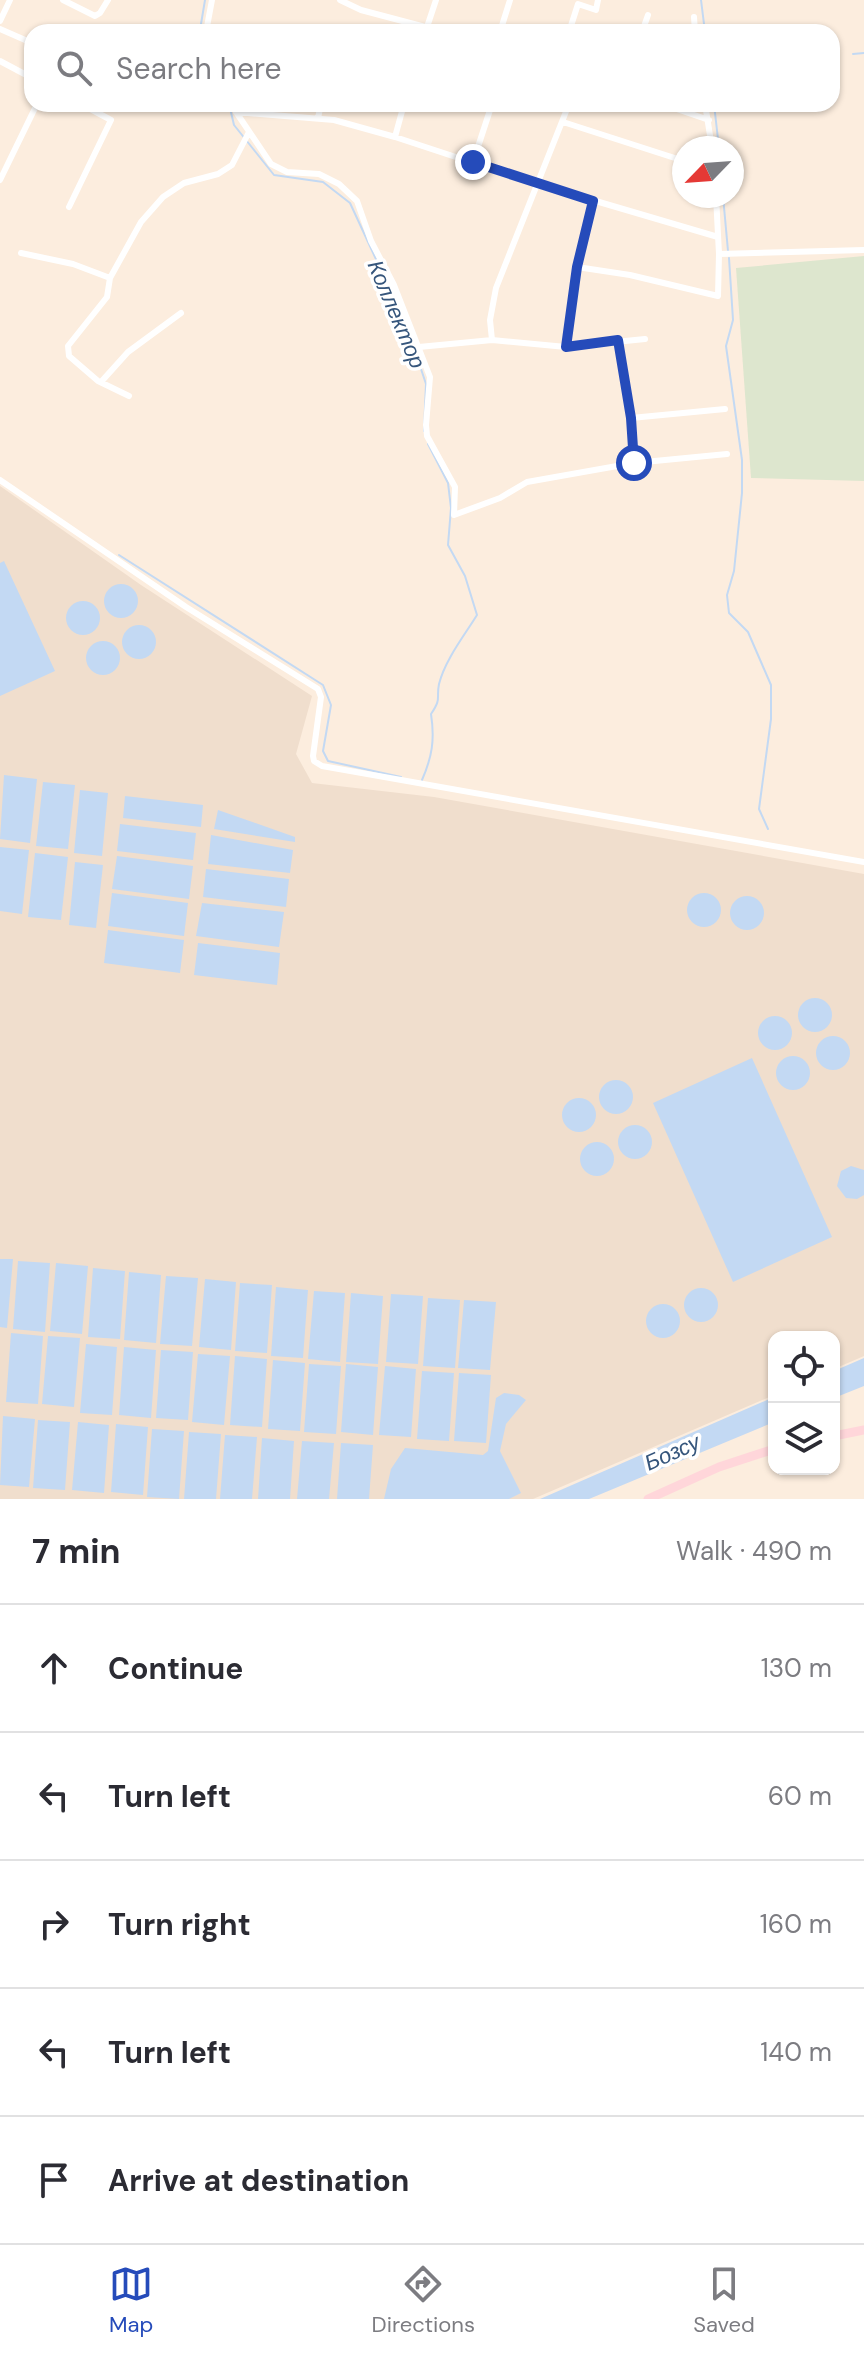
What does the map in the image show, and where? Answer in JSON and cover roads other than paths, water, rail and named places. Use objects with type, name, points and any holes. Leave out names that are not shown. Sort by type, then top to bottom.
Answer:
[{"type":"main road","points":[[840,1435],[864,1430]]},
{"type":"main road","points":[[648,1499],[719,1467],[768,1451]]},
{"type":"street","points":[[0,21],[10,0]]},
{"type":"street","points":[[63,0],[95,16],[108,0]]},
{"type":"street","points":[[208,24],[212,0]]},
{"type":"street","points":[[340,0],[361,10],[415,24]]},
{"type":"street","points":[[361,10],[363,0]]},
{"type":"street","points":[[428,24],[436,0]]},
{"type":"street","points":[[502,24],[510,0]]},
{"type":"street","points":[[572,24],[578,4],[596,10],[598,0]]},
{"type":"street","points":[[645,24],[648,15]]},
{"type":"street","points":[[694,17],[694,24]]},
{"type":"street","points":[[0,29],[24,40]]},
{"type":"street","points":[[0,61],[24,74]]},
{"type":"street","points":[[0,180],[33,112]]},
{"type":"street","points":[[69,207],[111,120],[96,112]]},
{"type":"street","points":[[236,112],[334,120],[718,237]]},
{"type":"street","points":[[236,112],[271,164],[287,172],[319,174],[339,184],[357,201],[430,377],[427,436],[455,487],[454,515],[500,498],[527,482],[634,463],[727,454]]},
{"type":"street","points":[[318,118],[319,112]]},
{"type":"street","points":[[395,137],[402,112]]},
{"type":"street","points":[[473,162],[489,112]]},
{"type":"street","points":[[492,340],[490,320],[496,288],[566,112]]},
{"type":"street","points":[[686,112],[709,120]]},
{"type":"street","points":[[707,112],[711,136]]},
{"type":"street","points":[[563,122],[672,157]]},
{"type":"street","points":[[129,396],[101,382],[69,356],[68,346],[107,297],[110,278],[141,222],[163,197],[184,183],[218,174],[232,165],[249,132]]},
{"type":"street","points":[[566,347],[577,267],[593,201]]},
{"type":"street","points":[[577,267],[630,275],[718,296],[725,254],[718,237],[717,208]]},
{"type":"street","points":[[725,254],[864,250]]},
{"type":"street","points":[[21,253],[73,264],[110,278]]},
{"type":"street","points":[[101,382],[128,352],[181,313]]},
{"type":"street","points":[[419,347],[492,340],[566,347],[645,339]]},
{"type":"street","points":[[618,340],[631,418],[634,463]]},
{"type":"street","points":[[631,418],[725,409]]},
{"type":"street","points":[[0,480],[186,607],[318,689],[321,697],[313,756],[314,761],[322,766],[864,862]]},
{"type":"water","points":[[4,561],[55,671],[0,696],[0,563]]},
{"type":"water","points":[[121,584],[133,589],[138,601],[133,613],[121,618],[109,613],[104,601],[109,589]]},
{"type":"water","points":[[83,601],[95,606],[100,618],[95,630],[83,635],[71,630],[66,618],[71,606]]},
{"type":"water","points":[[139,625],[151,630],[156,642],[151,654],[139,659],[127,654],[122,642],[127,630]]},
{"type":"water","points":[[103,641],[115,646],[120,658],[115,670],[103,675],[91,670],[86,658],[91,646]]},
{"type":"water","points":[[4,775],[37,779],[30,843],[0,839]]},
{"type":"water","points":[[43,782],[75,785],[68,849],[36,846]]},
{"type":"water","points":[[80,790],[108,793],[102,856],[74,853]]},
{"type":"water","points":[[125,796],[203,805],[201,827],[123,818]]},
{"type":"water","points":[[218,810],[295,837],[295,842],[214,829]]},
{"type":"water","points":[[120,824],[196,833],[193,860],[117,851]]},
{"type":"water","points":[[211,835],[293,850],[290,873],[208,864]]},
{"type":"water","points":[[0,847],[29,850],[22,914],[0,911]]},
{"type":"water","points":[[35,853],[68,857],[61,920],[28,917]]},
{"type":"water","points":[[117,856],[193,866],[189,899],[112,889]]},
{"type":"water","points":[[75,862],[103,865],[96,928],[69,925]]},
{"type":"water","points":[[206,869],[289,879],[286,907],[203,897]]},
{"type":"water","points":[[112,893],[188,903],[184,936],[108,926]]},
{"type":"water","points":[[704,893],[716,898],[721,910],[716,922],[704,927],[692,922],[687,910],[692,898]]},
{"type":"water","points":[[747,896],[759,901],[764,913],[759,925],[747,930],[735,925],[730,913],[735,901]]},
{"type":"water","points":[[202,903],[284,912],[279,947],[196,936]]},
{"type":"water","points":[[108,930],[184,940],[180,973],[104,963]]},
{"type":"water","points":[[198,943],[280,953],[277,985],[194,975]]},
{"type":"water","points":[[815,998],[827,1003],[832,1015],[827,1027],[815,1032],[803,1027],[798,1015],[803,1003]]},
{"type":"water","points":[[775,1016],[787,1021],[792,1033],[787,1045],[775,1050],[763,1045],[758,1033],[763,1021]]},
{"type":"water","points":[[833,1036],[845,1041],[850,1053],[845,1065],[833,1070],[821,1065],[816,1053],[821,1041]]},
{"type":"water","points":[[793,1056],[805,1061],[810,1073],[805,1085],[793,1090],[781,1085],[776,1073],[781,1061]]},
{"type":"water","points":[[752,1058],[832,1237],[733,1282],[653,1103]]},
{"type":"water","points":[[616,1080],[628,1085],[633,1097],[628,1109],[616,1114],[604,1109],[599,1097],[604,1085]]},
{"type":"water","points":[[579,1098],[591,1103],[596,1115],[591,1127],[579,1132],[567,1127],[562,1115],[567,1103]]},
{"type":"water","points":[[635,1125],[647,1130],[652,1142],[647,1154],[635,1159],[623,1154],[618,1142],[623,1130]]},
{"type":"water","points":[[597,1142],[609,1147],[614,1159],[609,1171],[597,1176],[585,1171],[580,1159],[585,1147]]},
{"type":"water","points":[[851,1166],[864,1170],[864,1195],[857,1199],[846,1198],[837,1186],[841,1171]]},
{"type":"water","points":[[0,1259],[13,1259],[7,1328],[0,1327]]},
{"type":"water","points":[[18,1261],[50,1263],[45,1332],[13,1329]]},
{"type":"water","points":[[56,1263],[88,1266],[82,1334],[50,1331]]},
{"type":"water","points":[[93,1268],[125,1271],[120,1339],[88,1337]]},
{"type":"water","points":[[129,1272],[161,1275],[156,1343],[124,1340]]},
{"type":"water","points":[[166,1276],[198,1278],[192,1346],[160,1344]]},
{"type":"water","points":[[205,1279],[236,1282],[231,1350],[199,1347]]},
{"type":"water","points":[[240,1283],[272,1285],[267,1353],[235,1351]]},
{"type":"water","points":[[276,1287],[308,1290],[303,1358],[271,1356]]},
{"type":"water","points":[[701,1288],[713,1293],[718,1305],[713,1317],[701,1322],[689,1317],[684,1305],[689,1293]]},
{"type":"water","points":[[314,1291],[345,1293],[340,1362],[308,1359]]},
{"type":"water","points":[[351,1293],[383,1296],[378,1364],[346,1362]]},
{"type":"water","points":[[391,1294],[423,1296],[418,1364],[386,1362]]},
{"type":"water","points":[[428,1298],[460,1300],[455,1368],[423,1366]]},
{"type":"water","points":[[464,1300],[496,1302],[490,1370],[458,1368]]},
{"type":"water","points":[[663,1304],[675,1309],[680,1321],[675,1333],[663,1338],[651,1333],[646,1321],[651,1309]]},
{"type":"water","points":[[11,1333],[43,1336],[38,1404],[6,1402]]},
{"type":"water","points":[[48,1336],[80,1338],[74,1407],[42,1404]]},
{"type":"water","points":[[86,1344],[117,1347],[112,1415],[80,1413]]},
{"type":"water","points":[[124,1347],[156,1350],[151,1418],[119,1415]]},
{"type":"water","points":[[161,1350],[193,1352],[188,1420],[156,1418]]},
{"type":"water","points":[[198,1354],[230,1356],[224,1425],[192,1422]]},
{"type":"water","points":[[235,1356],[267,1359],[262,1427],[230,1425]]},
{"type":"water","points":[[864,1358],[864,1386],[840,1396],[840,1368]]},
{"type":"water","points":[[273,1360],[305,1363],[300,1431],[268,1429]]},
{"type":"water","points":[[309,1364],[341,1366],[336,1434],[304,1432]]},
{"type":"water","points":[[346,1364],[378,1367],[373,1435],[341,1432]]},
{"type":"water","points":[[385,1366],[416,1369],[411,1437],[379,1435]]},
{"type":"water","points":[[422,1371],[454,1373],[449,1441],[417,1439]]},
{"type":"water","points":[[459,1373],[491,1375],[486,1443],[454,1441]]},
{"type":"water","points":[[504,1393],[519,1395],[526,1400],[506,1424],[500,1451],[521,1493],[509,1499],[384,1499],[391,1469],[405,1448],[483,1455],[488,1451],[496,1398]]},
{"type":"water","name":"Бозсу","points":[[768,1400],[768,1424],[589,1499],[540,1499]]},
{"type":"water","points":[[3,1416],[35,1419],[29,1487],[0,1485]]},
{"type":"water","points":[[38,1420],[70,1422],[65,1490],[33,1488]]},
{"type":"water","points":[[78,1422],[109,1425],[104,1493],[72,1490]]},
{"type":"water","points":[[116,1424],[148,1427],[143,1495],[111,1492]]},
{"type":"water","points":[[152,1429],[184,1431],[179,1499],[147,1497]]},
{"type":"water","points":[[189,1432],[221,1434],[216,1499],[184,1499]]},
{"type":"water","points":[[225,1435],[257,1437],[252,1499],[220,1499]]},
{"type":"water","points":[[262,1438],[294,1441],[290,1499],[258,1499]]},
{"type":"water","points":[[302,1441],[334,1443],[329,1499],[297,1499]]},
{"type":"water","points":[[341,1443],[373,1445],[369,1499],[337,1499]]},
{"type":"waterway","name":"Коллектор","points":[[201,24],[205,0]]},
{"type":"waterway","points":[[701,0],[704,24]]},
{"type":"waterway","points":[[853,54],[864,53]]},
{"type":"waterway","name":"Коллектор","points":[[231,112],[234,125],[274,175],[323,182],[350,203],[387,283],[395,312],[415,351],[426,384],[424,431]]},
{"type":"waterway","points":[[715,112],[718,136]]},
{"type":"waterway","points":[[724,208],[728,251]]},
{"type":"waterway","points":[[729,258],[733,320],[726,346],[742,460],[742,493],[734,571],[727,595],[729,613],[748,632],[771,685],[771,719],[759,809],[768,829]]},
{"type":"waterway","name":"Коллектор","points":[[422,780],[433,740],[431,714],[438,701],[439,684],[455,648],[477,615],[465,576],[448,545],[451,508],[448,483],[428,444]]},
{"type":"waterway","name":"Коллектор","points":[[119,555],[323,685],[331,705],[323,751],[328,761],[401,777]]}]
